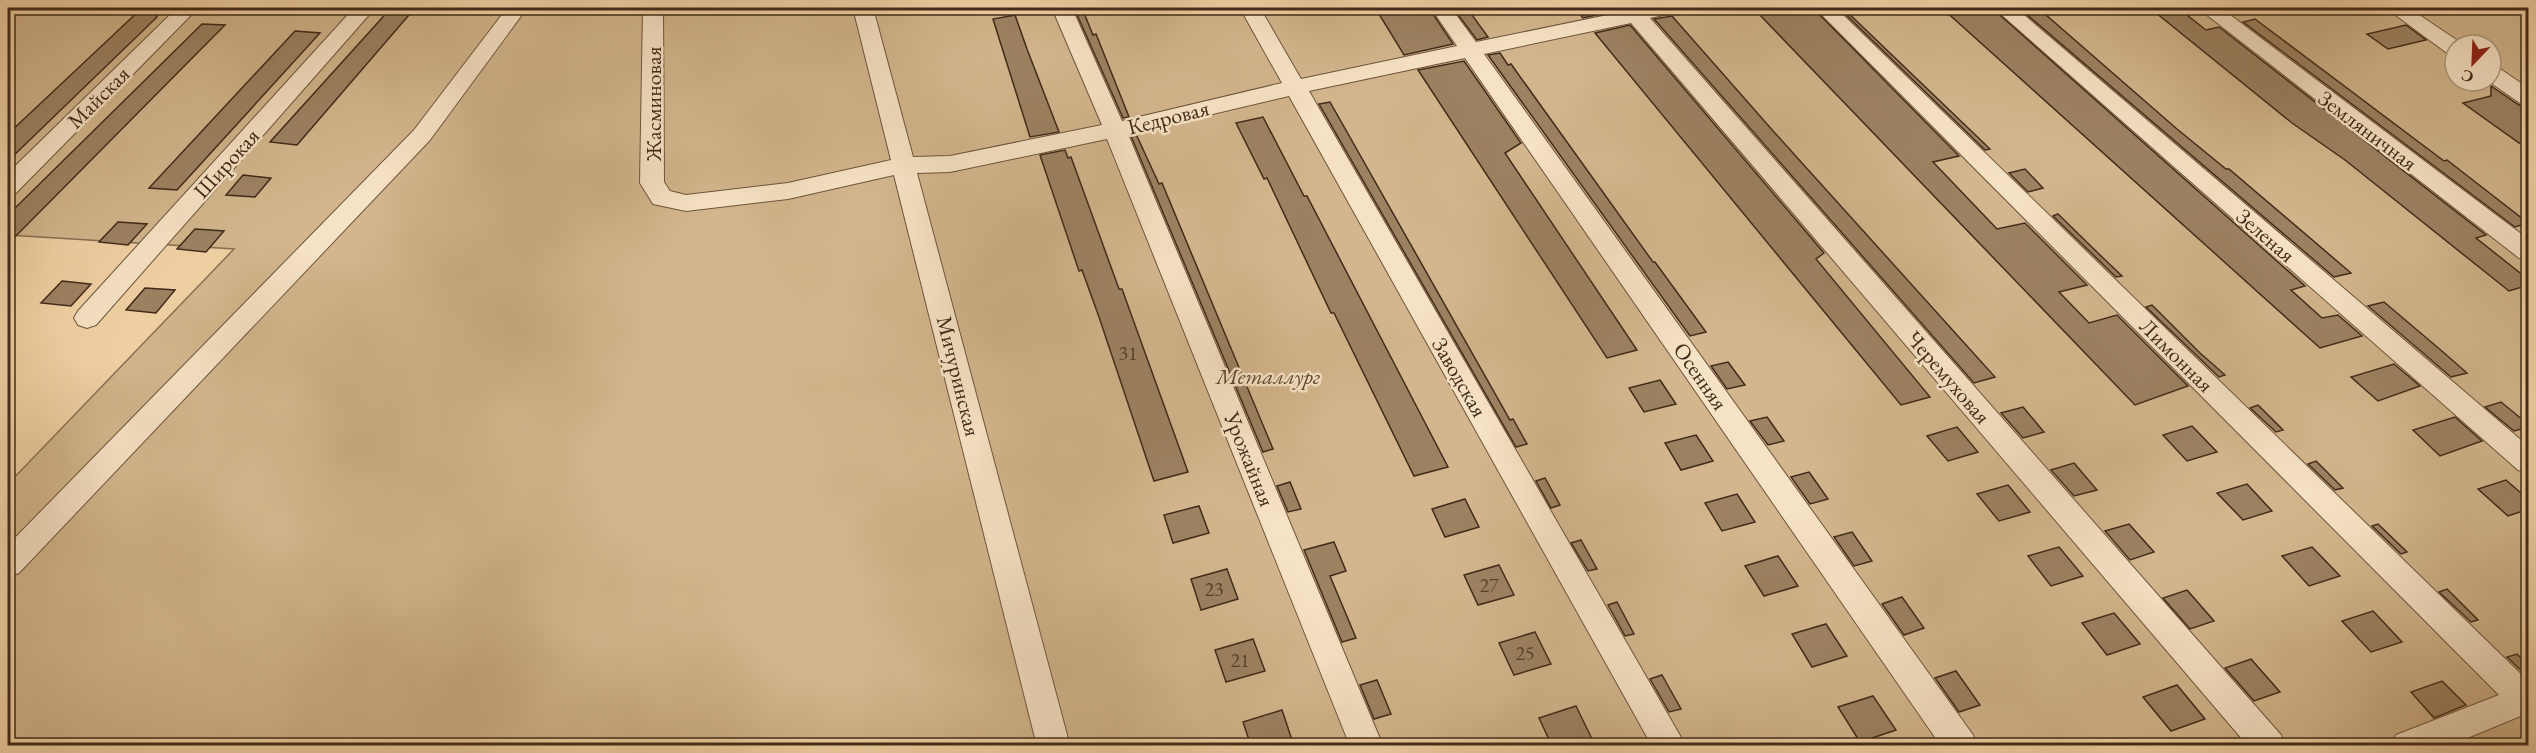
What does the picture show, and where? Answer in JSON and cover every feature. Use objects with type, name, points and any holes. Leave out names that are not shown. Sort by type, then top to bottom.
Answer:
[{"type":"street","name":"Майская","points":[[8,187],[188,8]]},
{"type":"street","name":"Широкая","points":[[87,318],[364,8]]},
{"type":"street","points":[[8,564],[422,135],[517,8]]},
{"type":"street","name":"Жасминовая","points":[[653,8],[652,183],[662,198]]},
{"type":"street","name":"Мичуринская","points":[[863,8],[1054,746]]},
{"type":"street","name":"Урожайная","points":[[1062,8],[1115,130],[1367,746]]},
{"type":"street","name":"Заводская","points":[[1250,8],[1670,746]]},
{"type":"street","name":"Осенняя","points":[[1441,8],[1961,746]]},
{"type":"street","name":"Кедровая","points":[[662,198],[686,202],[788,191],[905,165],[950,164],[1115,130],[1633,11],[1670,8]]},
{"type":"street","name":"Лимонная","points":[[1825,8],[2528,700]]},
{"type":"street","name":"Зеленая","points":[[2004,8],[2529,462]]},
{"type":"street","name":"Земляничная","points":[[2208,8],[2529,252]]},
{"type":"street","points":[[2396,8],[2443,40]]},
{"type":"street","name":"Черемуховая","points":[[1633,11],[2269,746]]},
{"type":"street","points":[[2503,81],[2529,98]]},
{"type":"street","points":[[2408,746],[2528,700]]},
{"type":"green space","name":"Металлург","points":[[8,8],[2528,8],[2528,745],[8,745],[8,484],[234,249],[8,235]]},
{"type":"building","points":[[142,8],[149,8],[157,17],[8,161],[8,134]]},
{"type":"building","points":[[391,8],[415,8],[297,145],[270,142]]},
{"type":"building","points":[[1074,8],[1082,8],[1093,35],[1096,34],[1129,117],[1123,118]]},
{"type":"building","points":[[1411,8],[1429,8],[1453,44],[1404,55],[1379,14]]},
{"type":"building","points":[[1453,8],[1467,8],[1488,37],[1477,40]]},
{"type":"building","points":[[1618,8],[1619,10],[1583,18],[1578,12]]},
{"type":"building","points":[[1773,8],[1813,8],[1959,156],[1933,162],[1997,229],[2025,223],[2087,285],[2059,292],[2089,323],[2117,315],[2188,386],[2135,405],[1756,11]]},
{"type":"building","points":[[1839,8],[1843,8],[1990,149],[1985,150]]},
{"type":"building","points":[[1942,8],[1992,8],[2305,286],[2291,290],[2322,318],[2338,315],[2362,336],[2320,348]]},
{"type":"building","points":[[2019,8],[2038,8],[2177,129],[2226,169],[2229,169],[2351,273],[2334,277]]},
{"type":"building","points":[[2150,8],[2178,8],[2206,30],[2219,27],[2486,235],[2476,238],[2529,280],[2529,285],[2509,291],[2345,160],[2292,123]]},
{"type":"building","points":[[1015,15],[1059,132],[1030,137],[993,19]]},
{"type":"building","points":[[1672,16],[1995,377],[1974,383],[1654,19]]},
{"type":"building","points":[[2255,19],[2444,161],[2447,160],[2528,223],[2515,227],[2243,22]]},
{"type":"building","points":[[202,24],[225,25],[8,244],[8,215]]},
{"type":"building","points":[[1630,25],[1824,253],[1816,259],[1930,397],[1901,405],[1595,33]]},
{"type":"building","points":[[2406,25],[2426,40],[2388,49],[2367,34]]},
{"type":"building","points":[[295,31],[320,33],[177,190],[149,188]]},
{"type":"building","points":[[1500,53],[1508,65],[1511,64],[1706,332],[1690,336],[1488,55]]},
{"type":"building","points":[[1464,61],[1521,143],[1505,153],[1637,350],[1607,358],[1418,70]]},
{"type":"building","points":[[2491,93],[2501,93],[2519,105],[2529,107],[2529,150],[2463,103],[2491,96]]},
{"type":"building","points":[[1330,102],[1510,420],[1513,419],[1527,444],[1516,447],[1319,104]]},
{"type":"building","points":[[1263,117],[1304,196],[1307,196],[1448,467],[1414,476],[1334,313],[1331,313],[1267,178],[1264,179],[1236,123]]},
{"type":"building","points":[[1136,134],[1159,184],[1162,183],[1273,449],[1263,452],[1131,136]]},
{"type":"building","points":[[1065,150],[1068,158],[1071,157],[1119,289],[1122,289],[1188,472],[1154,481],[1099,317],[1082,270],[1079,271],[1040,155]]},
{"type":"building","points":[[2025,169],[2043,188],[2028,192],[2009,173]]},
{"type":"building","points":[[243,175],[271,178],[255,197],[226,195]]},
{"type":"building","points":[[2058,214],[2122,276],[2116,277],[2053,216]]},
{"type":"building","points":[[118,222],[147,224],[128,245],[99,242]]},
{"type":"building","points":[[195,229],[224,231],[206,252],[177,249]]},
{"type":"building","points":[[62,281],[91,284],[71,306],[41,303]]},
{"type":"building","points":[[145,288],[175,290],[156,313],[126,310]]},
{"type":"building","points":[[2384,302],[2467,373],[2451,377],[2368,306]]},
{"type":"building","points":[[2152,305],[2225,375],[2219,377],[2146,307]]},
{"type":"building","points":[[1728,362],[1745,385],[1727,389],[1711,366]]},
{"type":"building","points":[[2394,364],[2420,386],[2378,401],[2351,377]]},
{"type":"building","points":[[1660,380],[1676,404],[1644,412],[1629,388]]},
{"type":"building","points":[[2501,402],[2529,427],[2514,431],[2485,407]]},
{"type":"building","points":[[2258,405],[2283,430],[2276,432],[2250,408]]},
{"type":"building","points":[[2023,407],[2044,432],[2023,438],[2001,413]]},
{"type":"building","points":[[1767,417],[1784,441],[1768,445],[1750,421]]},
{"type":"building","points":[[2455,417],[2482,441],[2440,456],[2413,430]]},
{"type":"building","points":[[2192,426],[2217,452],[2187,461],[2163,435]]},
{"type":"building","points":[[1957,427],[1978,452],[1948,461],[1927,436]]},
{"type":"building","points":[[1696,435],[1713,461],[1681,470],[1665,443]]},
{"type":"building","points":[[2316,461],[2343,488],[2335,490],[2308,464]]},
{"type":"building","points":[[2074,463],[2097,490],[2074,496],[2051,470]]},
{"type":"building","points":[[1809,472],[1828,499],[1810,504],[1791,477]]},
{"type":"building","points":[[1545,478],[1560,505],[1551,508],[1536,481]]},
{"type":"building","points":[[2506,480],[2529,500],[2529,509],[2508,516],[2478,489]]},
{"type":"building","points":[[1290,482],[1301,509],[1288,512],[1277,486]]},
{"type":"building","points":[[2247,484],[2272,511],[2243,520],[2217,493]]},
{"type":"building","points":[[2008,485],[2030,512],[1999,521],[1977,494]]},
{"type":"building","points":[[1737,494],[1755,522],[1722,531],[1705,503]]},
{"type":"building","points":[[1465,499],[1479,527],[1445,537],[1432,509]]},
{"type":"building","points":[[1199,506],[1209,533],[1173,543],[1164,515]]},
{"type":"building","points":[[2129,524],[2154,552],[2130,560],[2105,531]]},
{"type":"building","points":[[2378,524],[2407,552],[2401,554],[2372,526]]},
{"type":"building","points":[[1852,532],[1872,561],[1854,566],[1834,537]]},
{"type":"building","points":[[1581,540],[1597,569],[1588,571],[1571,543]]},
{"type":"building","points":[[1334,542],[1346,571],[1330,576],[1356,638],[1342,642],[1304,550]]},
{"type":"building","points":[[2059,547],[2083,576],[2051,586],[2028,556]]},
{"type":"building","points":[[2312,547],[2340,576],[2309,586],[2282,556]]},
{"type":"building","points":[[1778,556],[1798,586],[1764,596],[1745,566]]},
{"type":"building","points":[[1499,565],[1514,595],[1478,605],[1464,575]]},
{"type":"building","points":[[1227,569],[1238,599],[1201,610],[1191,579]]},
{"type":"building","points":[[2447,589],[2478,620],[2471,622],[2439,592]]},
{"type":"building","points":[[2187,590],[2214,621],[2190,629],[2163,598]]},
{"type":"building","points":[[1902,597],[1924,628],[1904,635],[1882,604]]},
{"type":"building","points":[[1617,602],[1634,634],[1625,636],[1608,605]]},
{"type":"building","points":[[2373,611],[2402,642],[2371,652],[2342,621]]},
{"type":"building","points":[[2114,613],[2140,644],[2107,655],[2082,623]]},
{"type":"building","points":[[1826,624],[1847,656],[1812,667],[1792,634]]},
{"type":"building","points":[[1535,632],[1551,664],[1514,675],[1499,643]]},
{"type":"building","points":[[1253,639],[1265,671],[1226,682],[1215,650]]},
{"type":"building","points":[[2517,654],[2529,666],[2529,678],[2507,657]]},
{"type":"building","points":[[2251,659],[2280,692],[2254,701],[2225,668]]},
{"type":"building","points":[[1956,671],[1980,705],[1959,712],[1935,678]]},
{"type":"building","points":[[1662,675],[1681,709],[1669,712],[1650,679]]},
{"type":"building","points":[[1377,680],[1391,714],[1374,719],[1360,685]]},
{"type":"building","points":[[2442,681],[2466,705],[2434,718],[2411,692]]},
{"type":"building","points":[[2177,685],[2205,719],[2171,731],[2143,697]]},
{"type":"building","points":[[1873,696],[1896,730],[1860,742],[1838,707]]},
{"type":"building","points":[[1576,706],[1593,741],[1578,746],[1552,746],[1539,718]]},
{"type":"building","points":[[1282,710],[1294,746],[1251,746],[1243,722]]}]
